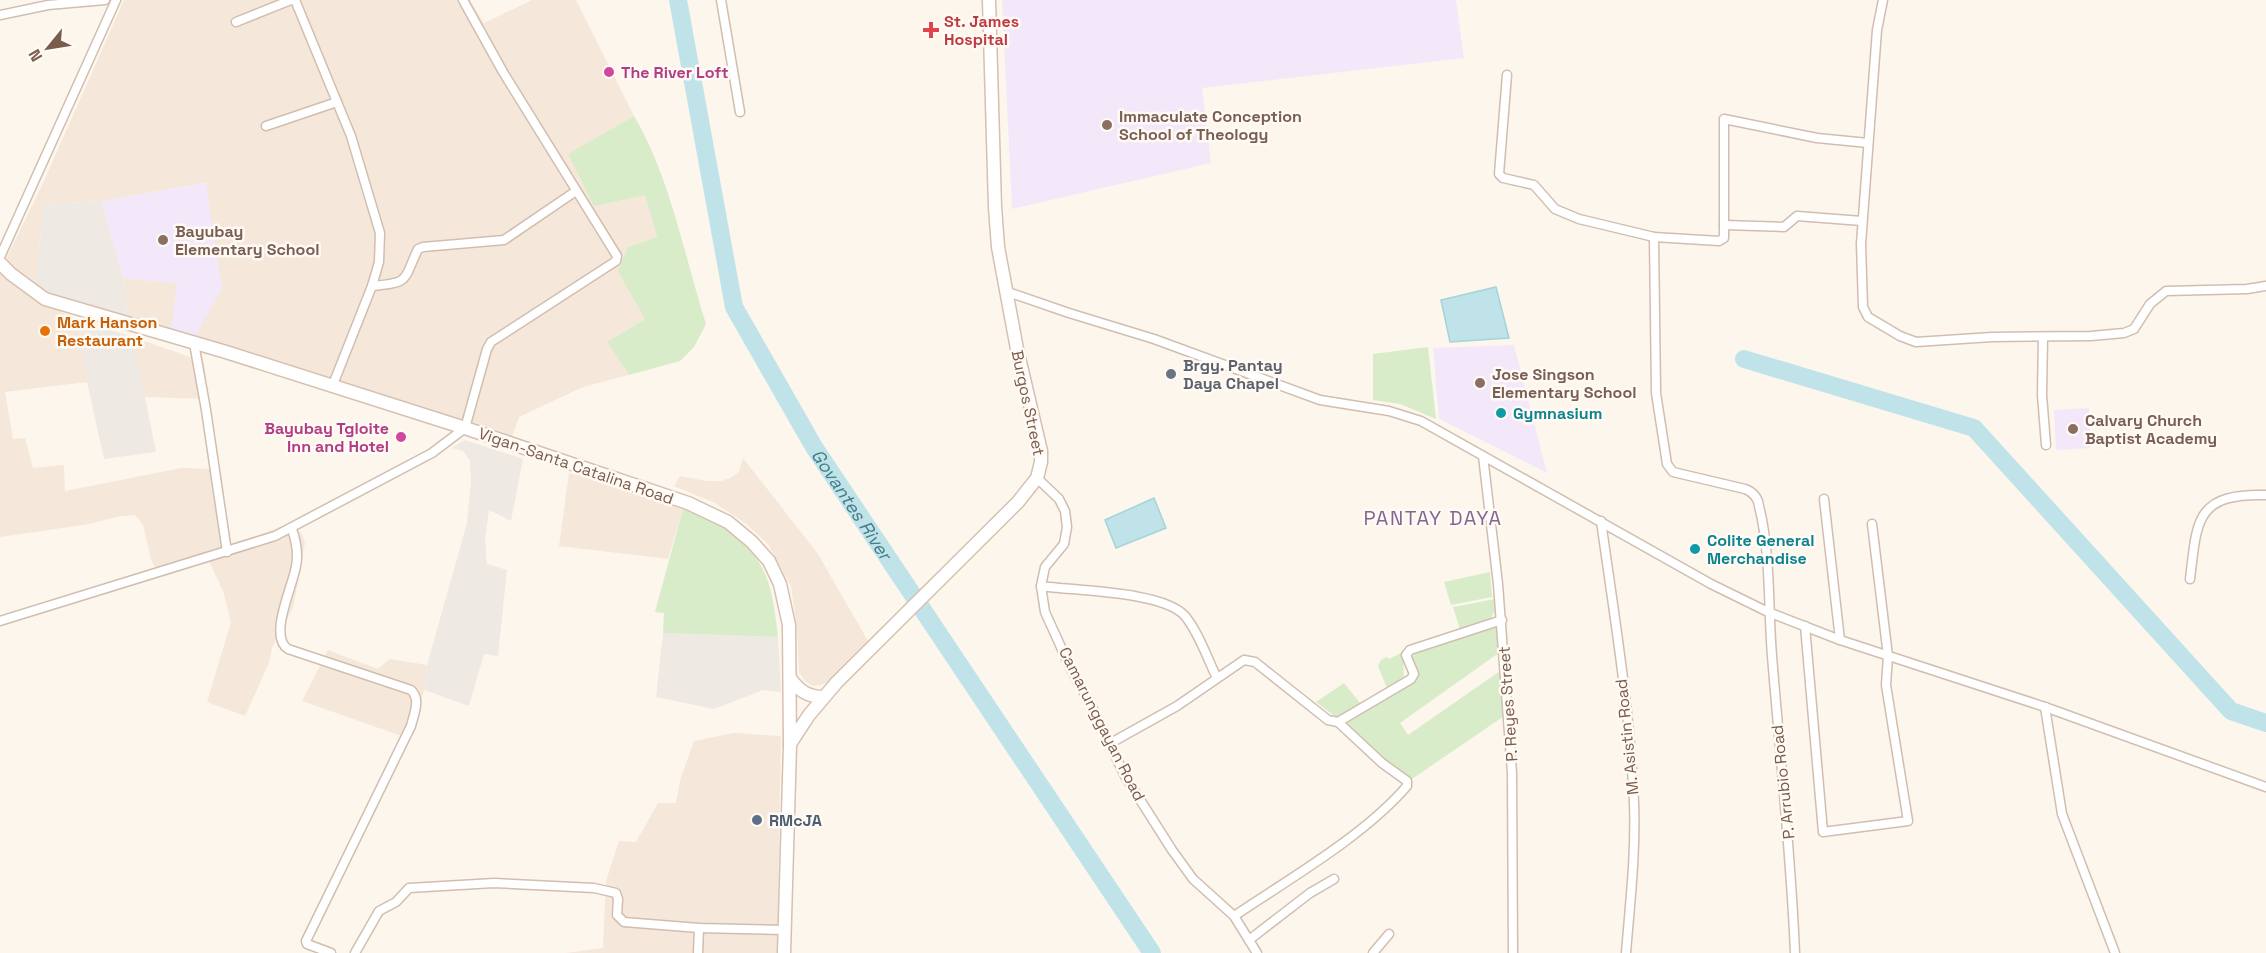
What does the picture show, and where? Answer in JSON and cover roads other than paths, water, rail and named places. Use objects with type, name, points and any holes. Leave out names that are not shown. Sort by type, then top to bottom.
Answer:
[{"type":"main road","name":"Burgos Street","points":[[790,745],[809,715],[824,697],[1018,502],[1037,478],[1041,451],[1005,291],[998,247],[989,0]]},
{"type":"main road","name":"Vigan-Santa Catalina Road","points":[[0,263],[45,300],[465,428],[688,503],[728,522],[752,542],[769,561],[780,584],[789,625],[790,745],[784,953]]},
{"type":"main road","points":[[790,678],[804,693],[824,697]]},
{"type":"street","points":[[0,15],[48,5],[105,0]]},
{"type":"street","points":[[0,257],[116,0]]},
{"type":"street","points":[[236,22],[293,0],[351,136],[380,233],[379,262],[372,286],[332,387]]},
{"type":"street","points":[[0,621],[227,552],[292,529],[391,473],[432,453],[465,428],[490,342],[616,261],[617,256],[503,72],[463,0]]},
{"type":"street","points":[[722,0],[740,112]]},
{"type":"street","points":[[1883,0],[1877,30],[1862,220],[1863,307],[1868,317],[1900,336],[1916,342],[2002,336],[2043,337],[2130,332],[2138,326],[2155,298],[2166,291],[2247,289],[2266,286]]},
{"type":"street","points":[[1507,75],[1499,174],[1503,178],[1534,185],[1555,209],[1579,219],[1654,237],[1719,241],[1724,238],[1724,119],[1817,138],[1868,143]]},
{"type":"street","points":[[266,126],[336,102]]},
{"type":"street","points":[[372,286],[395,285],[405,279],[418,249],[504,240],[576,191]]},
{"type":"street","points":[[1724,225],[1784,227],[1797,216],[1862,220]]},
{"type":"street","name":"P. Arrubio Road","points":[[1654,237],[1656,393],[1667,464],[1673,472],[1745,489],[1757,499],[1766,555],[1768,612],[1792,876],[1795,953]]},
{"type":"street","points":[[1005,291],[1154,339],[1320,400],[1406,416],[1420,421],[1711,584],[1768,612],[1888,657],[2044,707],[2266,788]]},
{"type":"street","points":[[2043,337],[2042,395],[2046,445]]},
{"type":"street","points":[[194,344],[227,552]]},
{"type":"street","name":"P. Reyes Street","points":[[1483,456],[1502,620],[1512,772],[1513,953]]},
{"type":"street","points":[[1037,478],[1064,505],[1067,527],[1064,544],[1045,567],[1041,586],[1121,595],[1168,604],[1186,618],[1217,678]]},
{"type":"street","points":[[2190,579],[2196,529],[2206,510],[2225,499],[2266,495]]},
{"type":"street","points":[[1824,499],[1840,640]]},
{"type":"street","name":"M. Asistin Road","points":[[1601,521],[1618,650],[1634,803],[1633,866],[1626,953]]},
{"type":"street","points":[[1805,626],[1823,832],[1908,821],[1887,696],[1888,657],[1872,524]]},
{"type":"street","points":[[292,529],[296,542],[297,564],[281,621],[279,636],[284,646],[411,690],[415,694],[416,702],[411,726],[306,941],[307,945],[331,953]]},
{"type":"street","name":"Camarunggayan Road","points":[[1041,586],[1045,612],[1125,776],[1193,879],[1234,916],[1257,953]]},
{"type":"street","points":[[1338,722],[1411,679],[1414,674],[1406,655],[1410,650],[1502,620]]},
{"type":"street","points":[[1109,744],[1177,706],[1241,661],[1251,661],[1328,720],[1346,727],[1382,762],[1407,781],[1408,784],[1358,831],[1314,864],[1234,916]]},
{"type":"street","points":[[2044,707],[2062,814],[2115,953]]},
{"type":"street","points":[[1249,940],[1310,893],[1334,879]]},
{"type":"street","points":[[355,953],[379,911],[396,902],[409,888],[429,886],[494,883],[594,888],[616,893],[617,915],[624,922],[699,928],[784,930]]},
{"type":"street","points":[[698,953],[699,928]]},
{"type":"street","points":[[1373,953],[1389,934]]},
{"type":"water","points":[[1496,287],[1509,338],[1450,342],[1441,300]]},
{"type":"water","points":[[1154,498],[1166,528],[1116,548],[1105,520]]},
{"type":"waterway","name":"Govantes River","points":[[678,0],[734,307],[814,447],[1152,953]]},
{"type":"waterway","points":[[1744,359],[1974,428],[2231,711],[2266,723]]},
{"type":"place","name":"St. James Hospital","points":[[931,30]]},
{"type":"place","name":"The River Loft","points":[[609,72]]},
{"type":"place","name":"Immaculate Conception School of Theology","points":[[1107,125]]},
{"type":"place","name":"Bayubay Elementary School","points":[[163,240]]},
{"type":"place","name":"Mark Hanson Restaurant","points":[[45,331]]},
{"type":"place","name":"Brgy. Pantay Daya Chapel","points":[[1171,374]]},
{"type":"place","name":"Jose Singson Elementary School","points":[[1480,383]]},
{"type":"place","name":"Gymnasium","points":[[1501,413]]},
{"type":"place","name":"Calvary Church Baptist Academy","points":[[2073,429]]},
{"type":"place","name":"Bayubay Tgloite Inn and Hotel","points":[[401,437]]},
{"type":"place","name":"Colite General Merchandise","points":[[1695,549]]},
{"type":"place","name":"RMcJA","points":[[757,820]]},
{"type":"district","name":"PANTAY DAYA","points":[[1433,518]]}]
